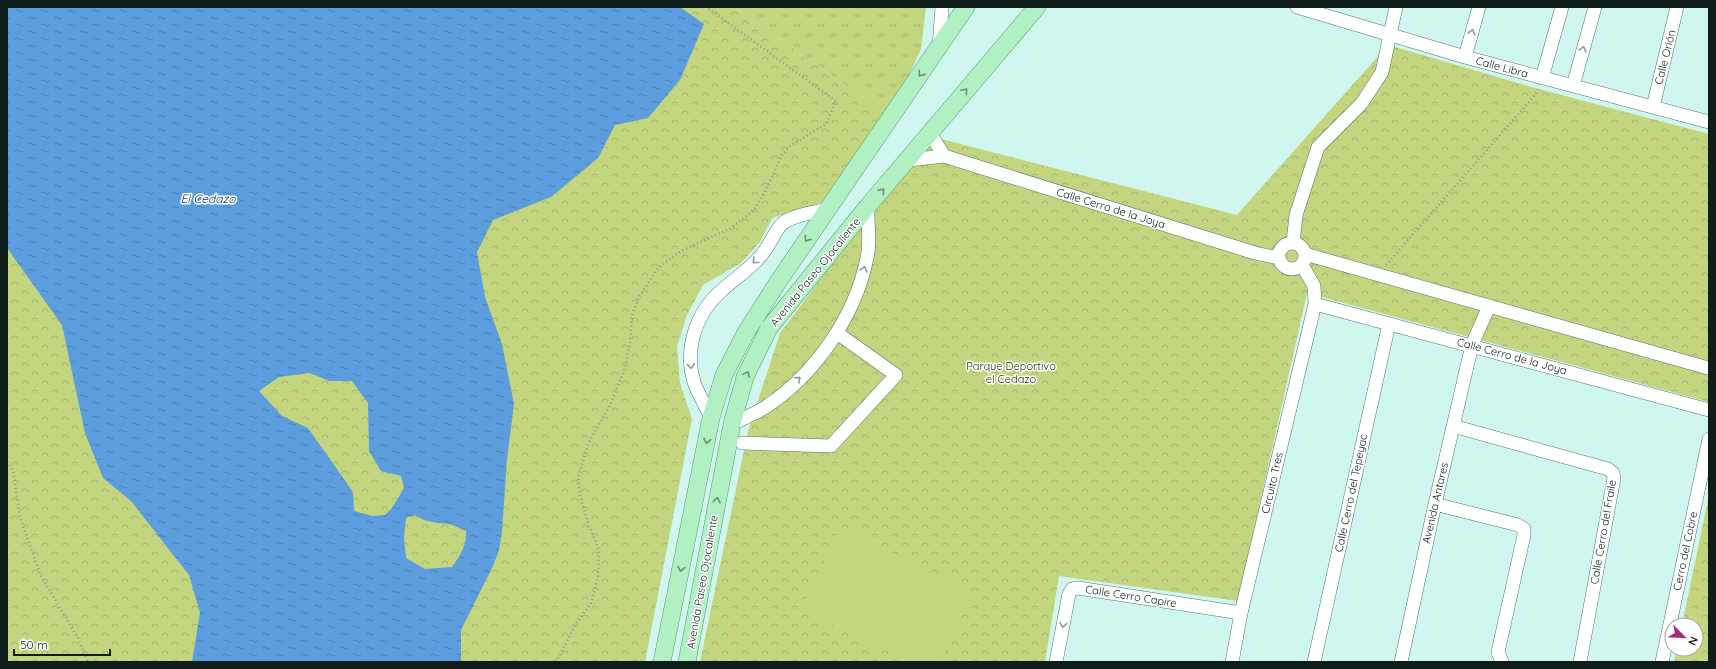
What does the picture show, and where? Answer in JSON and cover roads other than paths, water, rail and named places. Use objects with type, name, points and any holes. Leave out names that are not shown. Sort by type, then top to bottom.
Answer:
[{"type":"main road","name":"Avenida Paseo Ojocaliente","points":[[662,662],[711,418],[724,375],[745,334],[828,209],[966,7]]},
{"type":"main road","name":"Avenida Paseo Ojocaliente","points":[[687,662],[732,424],[746,377],[769,328],[868,206],[909,160],[930,133],[1037,7]]},
{"type":"street","points":[[939,48],[942,7]]},
{"type":"street","name":"Calle Libra","points":[[1297,7],[1310,9],[1389,35],[1465,57],[1709,122]]},
{"type":"street","points":[[1293,243],[1296,215],[1318,147],[1362,103],[1382,72],[1396,7]]},
{"type":"street","points":[[1465,57],[1479,7]]},
{"type":"street","points":[[1542,78],[1562,7]]},
{"type":"street","points":[[1573,86],[1595,7]]},
{"type":"street","name":"Calle Orión","points":[[1653,107],[1678,7]]},
{"type":"street","points":[[909,160],[944,156],[930,133]]},
{"type":"street","name":"Calle Cerro de la Joya","points":[[944,156],[1255,253],[1278,258]]},
{"type":"street","points":[[732,424],[764,408],[782,394],[820,357],[837,333],[852,307],[868,257],[868,206]]},
{"type":"street","points":[[711,418],[694,382],[690,366],[694,331],[699,318],[720,292],[758,259],[773,240],[780,225],[796,217],[828,209]]},
{"type":"street","points":[[1293,243],[1298,244],[1303,248],[1303,259],[1297,268],[1285,268],[1278,258],[1279,252],[1282,247],[1293,243]]},
{"type":"street","points":[[1303,259],[1377,274],[1708,368]]},
{"type":"street","name":"Circuito Tres","points":[[1232,662],[1241,613],[1315,304],[1314,286],[1303,259]]},
{"type":"street","name":"Calle Cerro de la Joya","points":[[1315,304],[1709,410]]},
{"type":"street","name":"Avenida Antares","points":[[1401,662],[1435,504],[1472,345],[1489,306]]},
{"type":"street","name":"Calle Cerro del Tepeyac","points":[[1314,662],[1389,324]]},
{"type":"street","points":[[742,443],[831,446],[896,375],[837,333]]},
{"type":"street","name":"Calle Cerro del Fraile","points":[[1453,426],[1608,469],[1613,472],[1614,478],[1580,662]]},
{"type":"street","name":"Cerro del Cobre","points":[[1662,662],[1709,439]]},
{"type":"street","points":[[1435,504],[1518,525],[1524,529],[1524,535],[1498,652],[1502,662]]},
{"type":"street","name":"Calle Cerro Capire","points":[[1056,662],[1069,594],[1072,589],[1078,588],[1241,613]]},
{"type":"water","name":"El Cedazo","points":[[7,7],[680,7],[704,24],[680,80],[648,118],[615,125],[598,158],[551,197],[493,220],[477,252],[485,297],[502,344],[514,404],[507,459],[502,532],[499,550],[493,566],[461,630],[461,662],[192,662],[200,613],[189,575],[131,501],[103,478],[85,433],[62,325],[7,248]],"holes":[[[310,373],[329,381],[352,381],[368,403],[369,451],[381,471],[401,476],[404,488],[392,508],[385,515],[373,516],[354,511],[353,492],[308,428],[282,416],[259,391],[279,377]],[[415,515],[424,520],[450,524],[466,531],[464,546],[452,567],[425,569],[406,558],[404,537],[406,518]]]},
{"type":"park label","name":"Parque Deportivo el Cedazo","points":[[1011,372]]}]
